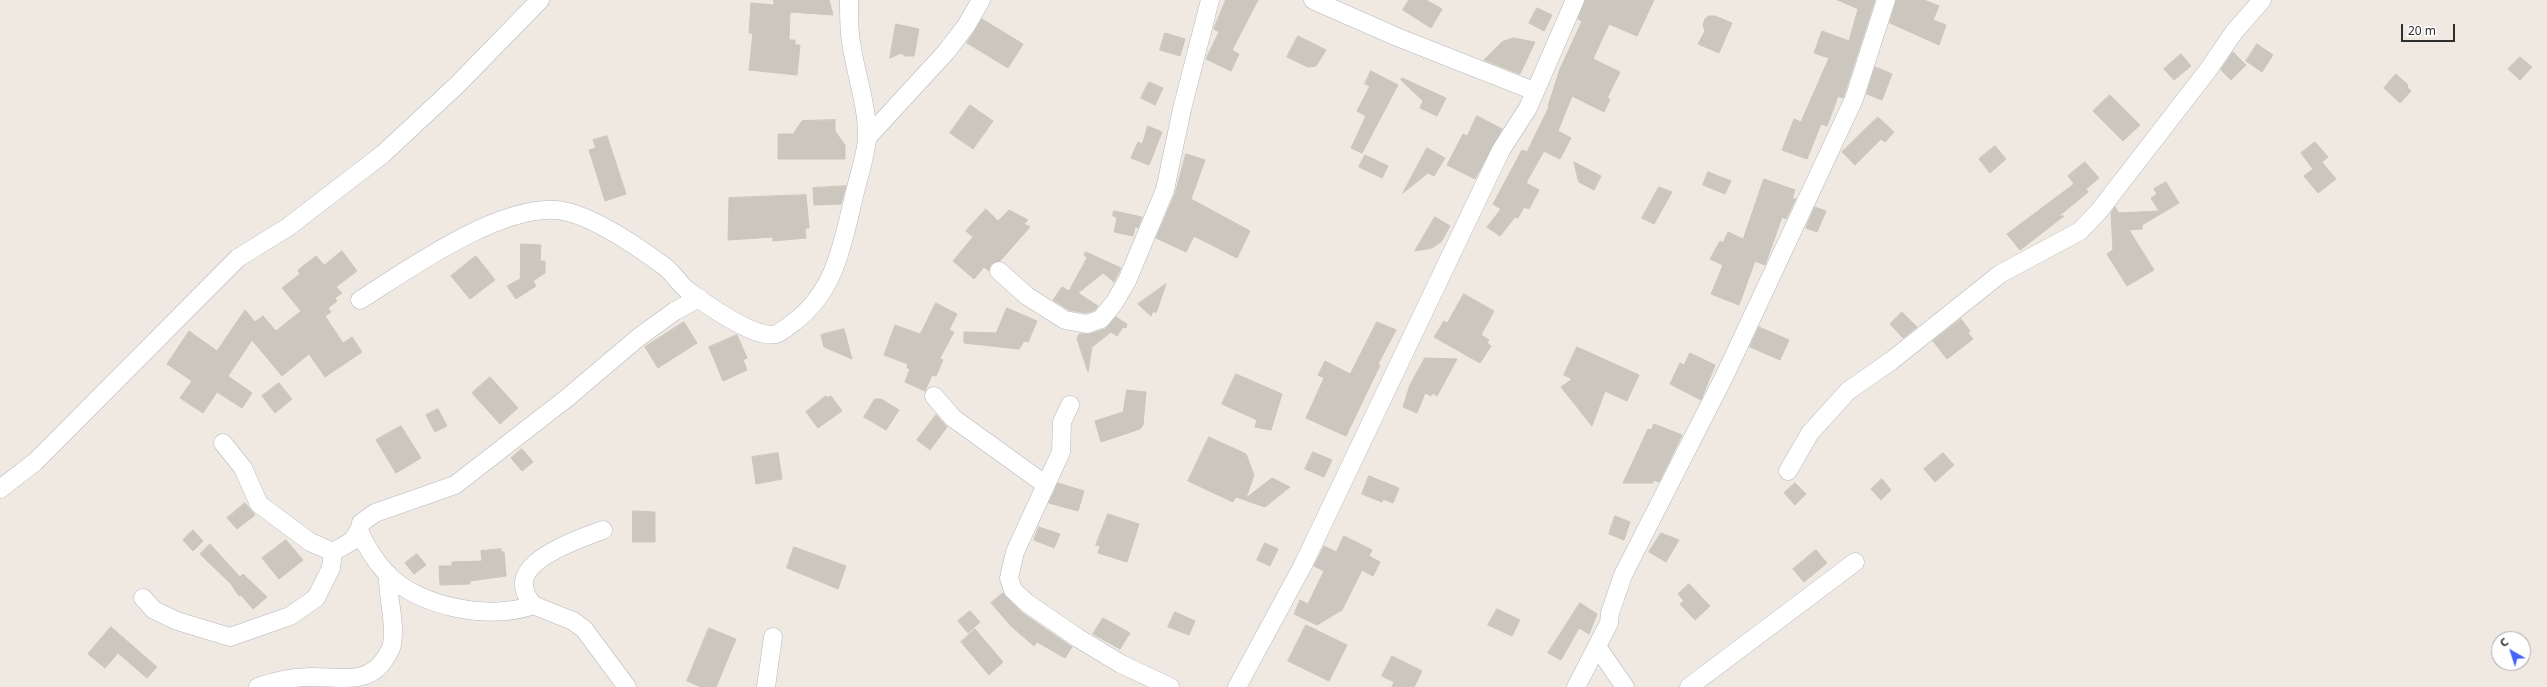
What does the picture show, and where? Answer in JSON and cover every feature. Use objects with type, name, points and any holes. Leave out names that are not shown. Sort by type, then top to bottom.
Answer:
[{"type":"street","points":[[0,489],[35,462],[238,258],[288,227],[383,154],[457,85],[540,0]]},
{"type":"street","points":[[360,300],[451,242],[499,222],[541,209],[558,210],[578,214],[622,237],[665,267],[686,289],[699,298],[756,332],[776,334],[802,316],[830,281],[837,264],[867,138],[858,69],[850,35],[849,0]]},
{"type":"street","points":[[867,138],[946,52],[966,26],[981,0]]},
{"type":"street","points":[[999,271],[1027,296],[1066,320],[1087,324],[1101,319],[1110,308],[1127,281],[1165,190],[1182,109],[1210,0]]},
{"type":"street","points":[[1313,0],[1397,37],[1534,91]]},
{"type":"street","points":[[1237,687],[1303,565],[1422,320],[1501,150],[1528,108],[1534,91],[1544,74],[1575,0]]},
{"type":"street","points":[[1576,687],[1598,648],[1609,623],[1610,614],[1624,575],[1725,375],[1854,99],[1886,0]]},
{"type":"street","points":[[1788,471],[1810,433],[1848,391],[1891,360],[2000,274],[2080,231],[2099,211],[2208,70],[2234,32],[2262,0]]},
{"type":"street","points":[[333,552],[352,541],[362,524],[375,513],[455,485],[567,398],[639,337],[675,311],[699,298]]},
{"type":"street","points":[[934,396],[954,418],[1046,485]]},
{"type":"street","points":[[1070,405],[1062,422],[1061,452],[1015,552],[1009,578],[1013,590],[1027,604],[1120,664],[1170,687]]},
{"type":"street","points":[[223,443],[243,468],[259,504],[310,542],[333,552]]},
{"type":"street","points":[[359,530],[365,543],[388,574],[419,596],[472,610],[518,610],[533,605]]},
{"type":"street","points":[[603,530],[556,550],[527,572],[524,582],[526,595],[533,605],[573,621],[584,629],[628,687]]},
{"type":"street","points":[[143,598],[154,610],[177,621],[230,637],[290,616],[316,598],[331,568],[333,552]]},
{"type":"street","points":[[1689,687],[1855,562]]},
{"type":"street","points":[[258,687],[277,680],[309,677],[363,677],[380,669],[392,645],[394,615],[387,593],[388,574]]},
{"type":"street","points":[[766,687],[773,637]]},
{"type":"street","points":[[1598,648],[1625,687]]},
{"type":"building","points":[[774,0],[829,0],[833,15],[790,12],[789,40],[795,40],[795,45],[800,45],[797,75],[749,70],[753,33],[749,33],[751,3],[774,5]]},
{"type":"building","points":[[1226,0],[1258,0],[1232,50],[1239,54],[1231,71],[1206,59],[1219,32],[1214,29]]},
{"type":"building","points":[[1409,0],[1426,0],[1442,9],[1431,28],[1403,10]]},
{"type":"building","points":[[1585,0],[1654,0],[1637,36],[1609,24],[1593,59],[1620,72],[1607,98],[1610,99],[1604,112],[1572,96],[1558,131],[1571,138],[1560,159],[1544,151],[1526,183],[1539,190],[1529,209],[1524,207],[1518,218],[1515,217],[1500,236],[1487,227],[1501,209],[1493,204],[1522,150],[1527,152],[1549,107],[1548,106],[1560,69],[1582,21],[1578,19]]},
{"type":"building","points":[[1838,0],[1875,0],[1843,98],[1838,96],[1827,126],[1821,124],[1807,159],[1782,150],[1794,119],[1801,122],[1829,58],[1814,53],[1822,31],[1849,41],[1858,9]]},
{"type":"building","points":[[1896,0],[1924,0],[1939,6],[1933,20],[1946,25],[1939,45],[1890,23]]},
{"type":"building","points":[[1537,8],[1552,15],[1544,31],[1529,23]]},
{"type":"building","points":[[1709,16],[1715,16],[1732,23],[1719,53],[1698,44],[1705,31],[1703,25],[1705,19]]},
{"type":"building","points":[[982,19],[1023,44],[1008,68],[967,43]]},
{"type":"building","points":[[896,24],[919,29],[914,56],[905,56],[901,53],[890,58]]},
{"type":"building","points":[[1165,33],[1185,39],[1180,56],[1160,50]]},
{"type":"building","points":[[1298,36],[1326,50],[1316,66],[1308,67],[1287,57]]},
{"type":"building","points":[[1513,38],[1535,42],[1520,74],[1484,60],[1502,42]]},
{"type":"building","points":[[2257,44],[2273,55],[2262,72],[2246,61]]},
{"type":"building","points":[[2233,52],[2246,65],[2231,80],[2221,70]]},
{"type":"building","points":[[2181,54],[2191,66],[2174,80],[2164,69]]},
{"type":"building","points":[[2520,57],[2532,67],[2520,80],[2508,69]]},
{"type":"building","points":[[1875,67],[1892,74],[1882,100],[1867,94]]},
{"type":"building","points":[[1371,71],[1398,85],[1362,153],[1351,148],[1366,116],[1357,111],[1370,86],[1365,84]]},
{"type":"building","points":[[2396,74],[2408,85],[2407,87],[2411,91],[2400,103],[2384,88]]},
{"type":"building","points":[[1402,78],[1446,98],[1437,116],[1420,108],[1423,101],[1401,80]]},
{"type":"building","points":[[1149,82],[1163,88],[1155,105],[1141,98]]},
{"type":"building","points":[[2110,95],[2140,125],[2123,141],[2093,111]]},
{"type":"building","points":[[970,105],[993,121],[973,149],[950,133]]},
{"type":"building","points":[[1477,116],[1502,129],[1475,179],[1447,165],[1463,134],[1467,136]]},
{"type":"building","points":[[1878,117],[1894,132],[1885,142],[1881,139],[1855,165],[1842,152]]},
{"type":"building","points":[[835,120],[835,131],[845,145],[845,159],[778,159],[778,134],[793,134],[802,121]]},
{"type":"building","points":[[1148,126],[1162,132],[1149,165],[1131,158],[1138,142],[1142,144]]},
{"type":"building","points":[[607,136],[626,194],[605,201],[589,150],[596,148],[593,140]]},
{"type":"building","points":[[2315,142],[2328,157],[2322,162],[2336,179],[2318,193],[2304,176],[2313,169],[2301,153]]},
{"type":"building","points":[[1995,146],[2006,159],[1990,173],[1979,159]]},
{"type":"building","points":[[1427,148],[1445,158],[1434,176],[1428,173],[1403,193]]},
{"type":"building","points":[[1186,154],[1205,160],[1191,199],[1250,231],[1237,258],[1194,236],[1186,252],[1156,238],[1175,194]]},
{"type":"building","points":[[1365,155],[1388,166],[1382,178],[1359,167]]},
{"type":"building","points":[[1574,162],[1601,176],[1594,190],[1579,182]]},
{"type":"building","points":[[2085,162],[2099,178],[2086,189],[2088,192],[2059,216],[2064,216],[2020,250],[2007,234],[2074,184],[2068,176]]},
{"type":"building","points":[[1708,172],[1731,181],[1725,194],[1703,185]]},
{"type":"building","points":[[1764,179],[1795,190],[1792,200],[1796,198],[1786,219],[1782,217],[1765,265],[1755,261],[1739,305],[1711,294],[1723,265],[1710,259],[1720,241],[1723,243],[1728,232],[1743,239]]},
{"type":"building","points":[[2166,182],[2179,203],[2142,225],[2142,229],[2129,230],[2154,270],[2127,286],[2107,254],[2113,250],[2111,213],[2115,207],[2119,213],[2159,211],[2151,198],[2157,194],[2154,189]]},
{"type":"building","points":[[846,186],[841,204],[814,205],[813,188]]},
{"type":"building","points":[[1659,187],[1672,192],[1654,224],[1642,218]]},
{"type":"building","points":[[806,195],[809,228],[805,228],[806,238],[773,241],[773,237],[728,240],[729,198]]},
{"type":"building","points":[[1815,207],[1826,211],[1817,232],[1806,228]]},
{"type":"building","points":[[986,209],[998,221],[1009,210],[1028,220],[1024,224],[1030,227],[1000,261],[991,264],[989,271],[984,267],[974,279],[953,261],[973,237],[966,231]]},
{"type":"building","points":[[1114,211],[1142,217],[1138,228],[1135,227],[1133,236],[1114,232],[1117,218],[1113,216]]},
{"type":"building","points":[[1435,217],[1450,226],[1441,242],[1432,248],[1415,251]]},
{"type":"building","points":[[521,244],[541,245],[540,261],[545,261],[545,273],[533,281],[536,286],[516,299],[507,286],[520,279]]},
{"type":"building","points":[[342,251],[357,271],[336,287],[342,293],[335,298],[337,301],[328,308],[331,312],[325,316],[343,343],[352,337],[362,352],[325,377],[309,354],[282,376],[252,340],[228,376],[252,393],[242,408],[217,392],[203,413],[180,398],[192,381],[167,364],[189,331],[217,351],[245,310],[255,322],[263,316],[276,331],[301,311],[282,288],[300,274],[298,270],[316,256],[324,265]]},
{"type":"building","points":[[1086,252],[1121,268],[1114,282],[1103,273],[1078,293],[1098,306],[1095,310],[1086,313],[1069,310],[1053,300],[1062,287],[1069,291],[1087,258],[1084,255]]},
{"type":"building","points":[[476,256],[495,280],[470,299],[451,276]]},
{"type":"building","points":[[1166,284],[1156,313],[1153,311],[1151,316],[1138,304]]},
{"type":"building","points":[[1464,294],[1494,311],[1481,335],[1489,340],[1487,343],[1491,346],[1480,363],[1434,337],[1444,321],[1447,323]]},
{"type":"building","points":[[936,303],[957,314],[949,330],[954,332],[940,358],[943,360],[936,376],[932,375],[925,391],[905,382],[910,369],[907,368],[908,364],[884,355],[895,325],[920,334]]},
{"type":"building","points":[[1007,308],[1037,321],[1028,342],[1024,341],[1019,349],[964,343],[964,332],[996,333]]},
{"type":"building","points":[[1902,312],[1917,327],[1903,338],[1890,324]]},
{"type":"building","points":[[1116,317],[1127,324],[1126,328],[1123,327],[1117,336],[1111,332],[1092,347],[1088,372],[1077,339],[1079,334],[1090,334],[1105,329]]},
{"type":"building","points":[[1961,319],[1970,331],[1968,333],[1973,339],[1947,359],[1933,341]]},
{"type":"building","points":[[684,322],[697,343],[658,368],[645,347]]},
{"type":"building","points":[[1377,322],[1396,330],[1378,364],[1380,365],[1346,436],[1306,418],[1324,378],[1318,375],[1325,361],[1350,374]]},
{"type":"building","points":[[1759,327],[1789,340],[1780,360],[1750,347]]},
{"type":"building","points":[[844,329],[852,359],[824,347],[821,335]]},
{"type":"building","points":[[737,335],[747,358],[743,360],[747,370],[723,381],[709,347]]},
{"type":"building","points":[[1577,347],[1639,375],[1627,401],[1605,391],[1592,426],[1561,387],[1572,379],[1564,375]]},
{"type":"building","points":[[1690,353],[1715,365],[1701,400],[1670,384],[1680,363],[1684,365]]},
{"type":"building","points":[[1425,358],[1457,359],[1437,396],[1433,393],[1431,396],[1425,393],[1417,413],[1403,407],[1410,385]]},
{"type":"building","points":[[1236,374],[1282,394],[1271,430],[1255,427],[1257,420],[1222,404]]},
{"type":"building","points":[[490,377],[518,408],[500,424],[472,393]]},
{"type":"building","points":[[279,383],[292,399],[275,413],[262,396]]},
{"type":"building","points":[[1127,390],[1146,392],[1143,425],[1140,429],[1101,442],[1095,421],[1123,412]]},
{"type":"building","points":[[826,396],[827,398],[831,396],[842,411],[818,428],[806,412]]},
{"type":"building","points":[[875,399],[881,399],[899,410],[886,430],[864,417]]},
{"type":"building","points":[[438,409],[447,426],[435,432],[426,415]]},
{"type":"building","points":[[936,415],[947,427],[930,450],[917,440]]},
{"type":"building","points":[[1654,424],[1682,435],[1659,482],[1654,480],[1653,483],[1623,483],[1648,429],[1651,430]]},
{"type":"building","points":[[401,426],[421,458],[396,473],[376,440]]},
{"type":"building","points":[[1209,437],[1246,454],[1254,475],[1246,498],[1272,478],[1290,487],[1265,507],[1236,497],[1233,502],[1188,481]]},
{"type":"building","points":[[522,449],[533,462],[522,471],[511,458]]},
{"type":"building","points":[[1313,452],[1332,460],[1324,477],[1305,469]]},
{"type":"building","points":[[778,453],[782,479],[756,484],[752,457]]},
{"type":"building","points":[[1943,453],[1954,465],[1935,482],[1924,469]]},
{"type":"building","points":[[1369,476],[1399,488],[1393,503],[1383,499],[1382,502],[1362,494]]},
{"type":"building","points":[[1882,479],[1891,490],[1881,500],[1871,489]]},
{"type":"building","points":[[1058,483],[1084,491],[1078,511],[1049,503]]},
{"type":"building","points":[[1795,483],[1806,494],[1795,505],[1784,493]]},
{"type":"building","points":[[245,503],[255,515],[237,529],[227,518]]},
{"type":"building","points":[[633,511],[655,512],[655,542],[633,542]]},
{"type":"building","points":[[1108,514],[1139,524],[1127,562],[1098,553],[1100,546],[1096,545]]},
{"type":"building","points":[[1615,516],[1630,522],[1624,540],[1609,534]]},
{"type":"building","points":[[1039,527],[1060,534],[1054,548],[1034,540]]},
{"type":"building","points":[[193,530],[203,541],[193,551],[183,540]]},
{"type":"building","points":[[1661,533],[1679,540],[1666,562],[1649,552]]},
{"type":"building","points":[[1344,536],[1372,550],[1369,556],[1380,562],[1373,576],[1362,570],[1342,610],[1317,625],[1294,614],[1300,600],[1308,604],[1324,571],[1314,566],[1324,546],[1336,552]]},
{"type":"building","points":[[286,540],[303,560],[279,579],[262,558]]},
{"type":"building","points":[[1265,543],[1278,549],[1270,566],[1257,560]]},
{"type":"building","points":[[210,544],[240,577],[243,574],[267,597],[253,609],[241,595],[239,596],[231,584],[200,554]]},
{"type":"building","points":[[794,547],[846,566],[838,589],[787,568]]},
{"type":"building","points":[[501,549],[501,552],[504,552],[506,576],[470,581],[470,584],[440,585],[439,566],[452,566],[452,562],[482,561],[481,551]]},
{"type":"building","points":[[1816,550],[1827,563],[1804,582],[1793,569]]},
{"type":"building","points":[[417,554],[426,565],[414,574],[405,563]]},
{"type":"building","points":[[1689,584],[1710,606],[1695,620],[1680,604],[1684,601],[1678,594]]},
{"type":"building","points":[[1003,593],[1021,612],[1072,647],[1065,658],[1037,642],[1034,646],[1011,626],[991,603]]},
{"type":"building","points":[[1580,603],[1597,614],[1589,634],[1579,628],[1561,660],[1548,653]]},
{"type":"building","points":[[1497,609],[1520,620],[1512,636],[1488,625]]},
{"type":"building","points":[[970,611],[980,622],[968,633],[958,621]]},
{"type":"building","points":[[1175,612],[1195,621],[1189,635],[1168,627]]},
{"type":"building","points":[[1103,618],[1130,633],[1120,649],[1093,634]]},
{"type":"building","points":[[1306,625],[1347,645],[1329,681],[1288,661]]},
{"type":"building","points":[[111,627],[157,667],[147,678],[118,653],[105,668],[88,654]]},
{"type":"building","points":[[709,628],[736,639],[716,687],[701,687],[687,681]]},
{"type":"building","points":[[975,629],[1003,662],[989,675],[961,642]]},
{"type":"building","points":[[1392,656],[1422,671],[1414,687],[1392,687],[1394,682],[1382,676]]}]
